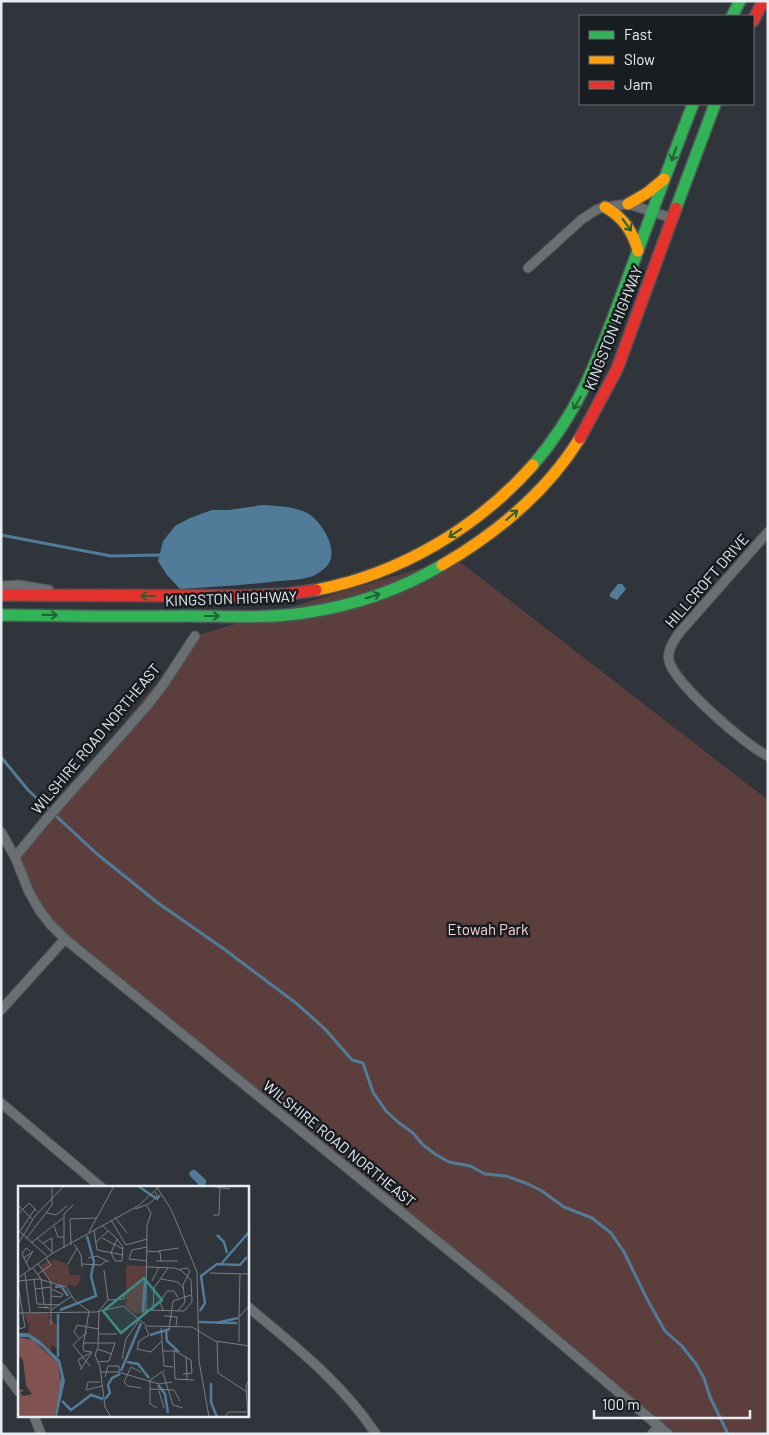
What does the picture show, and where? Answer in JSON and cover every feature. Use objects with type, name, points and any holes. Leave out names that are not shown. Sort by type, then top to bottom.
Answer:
[{"type":"main road","points":[[733,15],[740,1]]},
{"type":"main road","points":[[754,19],[763,1]]},
{"type":"main road","name":"KINGSTON HIGHWAY","points":[[1,595],[231,597],[305,592],[346,583],[374,574],[425,552],[471,523],[512,487],[538,459],[560,432],[581,397],[598,360],[693,105]]},
{"type":"main road","name":"KINGSTON HIGHWAY","points":[[1,615],[248,616],[302,613],[372,597],[391,590],[459,556],[491,534],[530,500],[560,467],[601,402],[617,369],[715,105]]},
{"type":"main road","points":[[628,204],[647,193],[666,177]]},
{"type":"main road","points":[[606,207],[628,223],[638,251]]},
{"type":"street","points":[[528,268],[580,220],[596,210],[628,204],[672,218]]},
{"type":"street","name":"HILLCROFT DRIVE","points":[[768,532],[678,633],[668,653],[669,663],[683,684],[739,738],[768,756]]},
{"type":"street","points":[[1,586],[19,585],[79,596]]},
{"type":"street","name":"WILSHIRE ROAD NORTHEAST","points":[[15,857],[146,707],[195,636]]},
{"type":"street","name":"WILSHIRE ROAD NORTHEAST","points":[[1,832],[40,911],[65,939],[506,1297],[668,1434]]},
{"type":"street","points":[[1,1010],[65,939]]},
{"type":"street","points":[[1,1103],[100,1186]]},
{"type":"street","points":[[249,1308],[322,1370],[350,1399],[376,1434]]},
{"type":"street","points":[[1,1368],[18,1391]]},
{"type":"street","points":[[35,1418],[41,1434]]},
{"type":"street","points":[[652,1434],[659,1426]]},
{"type":"green space","name":"Etowah Park","points":[[455,558],[768,800],[768,1434],[671,1434],[51,925],[15,857],[195,636]]},
{"type":"water","points":[[262,505],[296,509],[313,517],[324,530],[331,545],[330,561],[326,567],[313,576],[301,579],[180,589],[167,575],[158,561],[163,541],[175,526],[212,510],[229,510]]},
{"type":"water","points":[[618,584],[622,584],[626,589],[617,600],[610,597],[610,594]]},
{"type":"water","points":[[195,1170],[206,1180],[206,1184],[200,1186],[190,1176],[189,1173]]},
{"type":"waterway","points":[[1,535],[111,556],[160,555]]},
{"type":"waterway","points":[[1,757],[28,790],[97,854],[158,903],[296,1003],[325,1029],[352,1060],[363,1063],[373,1092],[386,1111],[413,1133],[423,1145],[449,1162],[470,1166],[485,1174],[506,1176],[528,1184],[542,1191],[564,1207],[592,1218],[611,1233],[624,1252],[665,1331],[682,1346],[696,1364],[728,1434]]},
{"type":"traffic: fast","points":[[733,15],[740,1]]},
{"type":"traffic: fast","points":[[533,465],[565,422],[578,400],[598,356],[693,105]]},
{"type":"traffic: fast","points":[[676,208],[715,105]]},
{"type":"traffic: fast","points":[[1,615],[245,617],[289,615],[322,610],[375,596],[409,582],[442,565]]},
{"type":"traffic: slow","points":[[628,204],[647,193],[664,179]]},
{"type":"traffic: slow","points":[[605,207],[617,215],[626,225],[638,251]]},
{"type":"traffic: slow","points":[[442,565],[482,539],[519,510],[552,477],[580,438]]},
{"type":"traffic: slow","points":[[316,590],[347,583],[377,573],[435,545],[487,509],[533,465]]},
{"type":"traffic: jam","points":[[754,19],[763,1]]},
{"type":"traffic: jam","points":[[580,438],[617,369],[676,208]]},
{"type":"traffic: jam","points":[[1,595],[244,596],[288,594],[316,590]]}]
